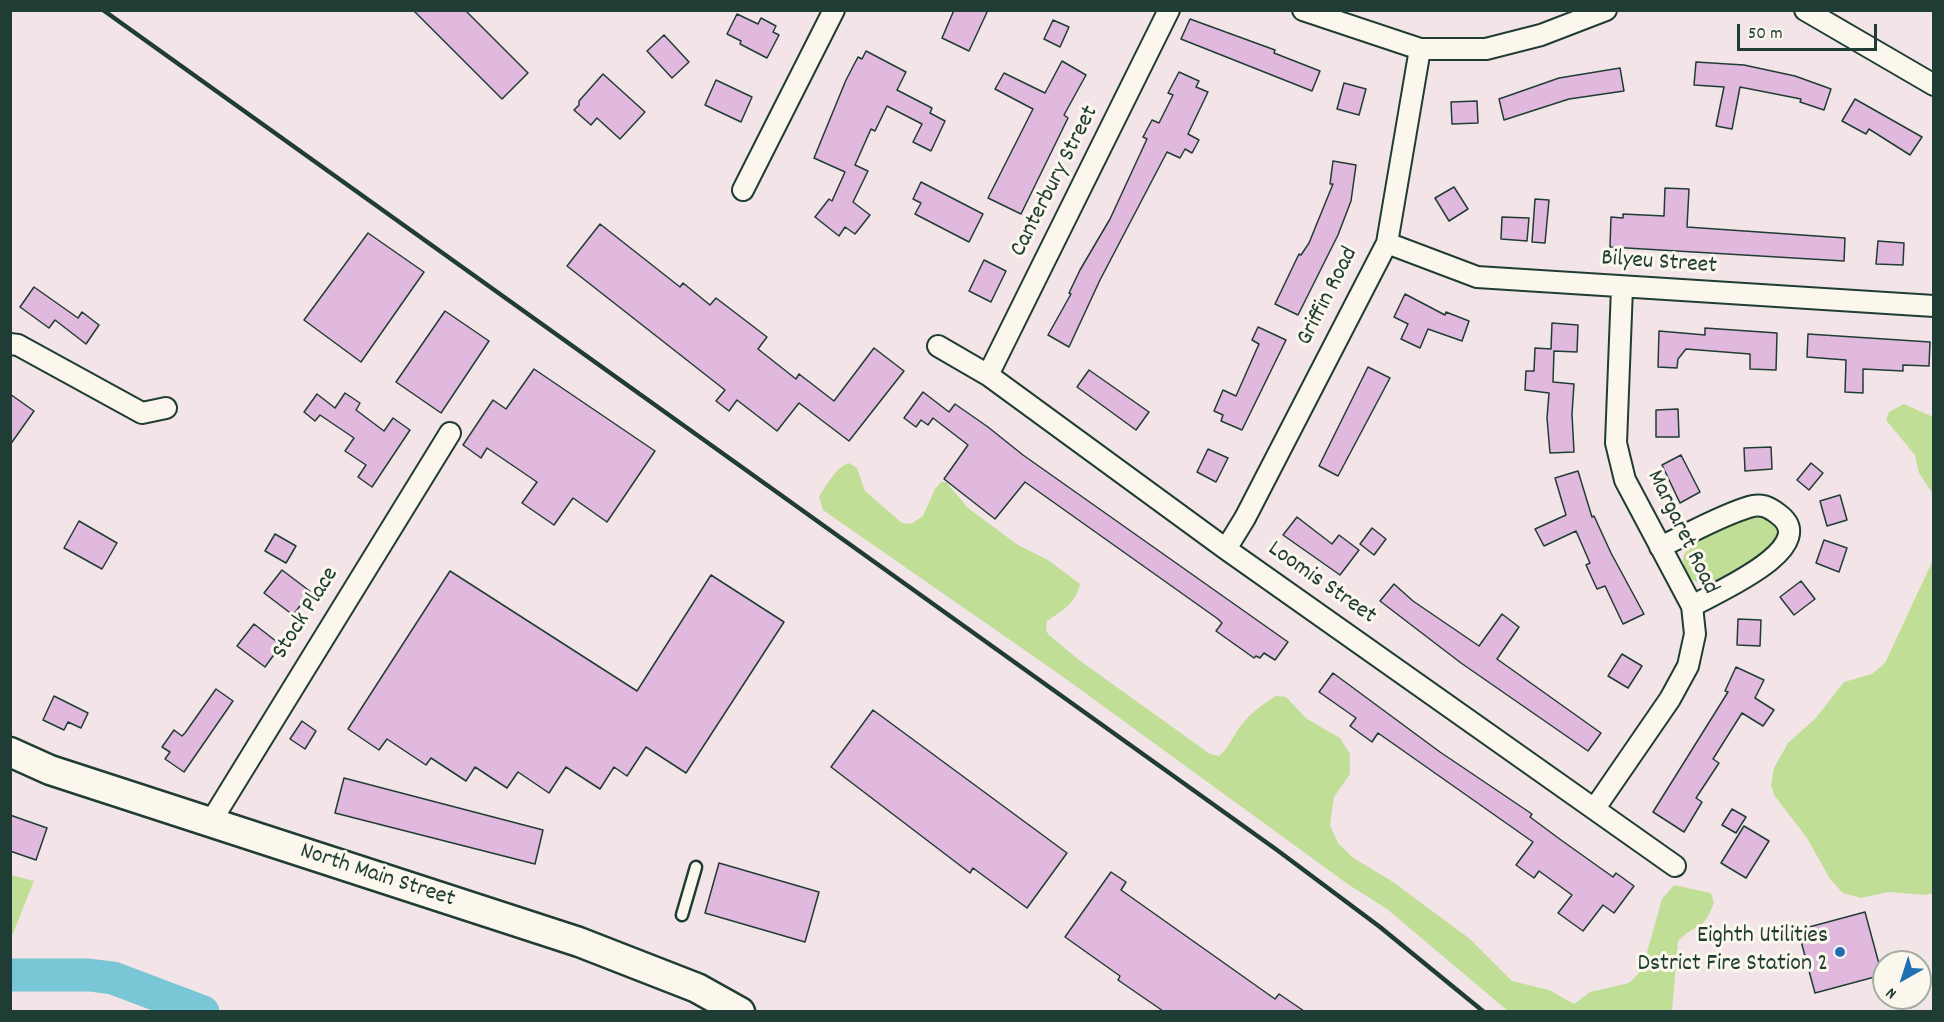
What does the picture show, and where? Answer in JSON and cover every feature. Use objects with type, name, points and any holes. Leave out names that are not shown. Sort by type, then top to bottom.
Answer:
[{"type":"main road","name":"North Main Street","points":[[10,752],[50,770],[579,942],[697,988],[740,1011]]},
{"type":"street","points":[[743,190],[834,10]]},
{"type":"street","name":"Canterbury Street","points":[[988,375],[1169,10]]},
{"type":"street","points":[[1303,10],[1420,49],[1486,49],[1541,34],[1606,10]]},
{"type":"street","points":[[1805,10],[1934,85]]},
{"type":"street","name":"Griffin Road","points":[[1226,549],[1245,518],[1387,243],[1420,49]]},
{"type":"street","name":"Bilyeu Street","points":[[1387,243],[1478,277],[1622,288],[1934,306]]},
{"type":"street","name":"Margaret Road","points":[[1595,808],[1670,699],[1688,666],[1695,634],[1692,606],[1625,480],[1616,443],[1622,288]]},
{"type":"street","points":[[10,344],[18,345],[142,413],[166,408]]},
{"type":"street","name":"Loomis Street","points":[[938,346],[988,375],[1226,549],[1675,866]]},
{"type":"street","name":"Stock Place","points":[[210,823],[450,433]]},
{"type":"street","points":[[1660,547],[1750,506],[1767,505],[1784,518],[1789,533],[1784,549],[1767,564],[1692,606]]},
{"type":"lane","points":[[682,915],[696,867]]},
{"type":"green space","points":[[1904,404],[1933,417],[1933,494],[1919,473],[1915,455],[1886,420],[1889,412]]},
{"type":"green space","points":[[849,463],[857,468],[865,491],[902,523],[911,524],[923,516],[935,489],[941,482],[946,482],[968,508],[1018,545],[1048,560],[1080,584],[1072,601],[1047,621],[1048,634],[1079,660],[1210,754],[1219,756],[1246,720],[1258,708],[1276,696],[1286,697],[1307,719],[1340,738],[1350,754],[1350,774],[1334,797],[1330,825],[1338,843],[1352,857],[1393,882],[1470,939],[1512,981],[1549,990],[1574,1004],[1590,992],[1629,983],[1642,970],[1662,899],[1674,885],[1711,893],[1714,903],[1706,920],[1678,941],[1672,1011],[1508,1011],[1387,909],[1349,885],[1059,674],[823,510],[819,497],[828,482],[844,465]]},
{"type":"green space","points":[[1762,515],[1774,522],[1779,530],[1774,545],[1757,559],[1723,578],[1705,583],[1691,578],[1683,558],[1694,542],[1729,523]]},
{"type":"green space","points":[[1933,560],[1933,893],[1925,895],[1888,892],[1861,898],[1843,893],[1830,879],[1807,838],[1774,795],[1771,785],[1774,768],[1788,743],[1815,719],[1844,682],[1872,674],[1885,663]]},
{"type":"green space","points":[[10,875],[34,881],[11,938]]},
{"type":"building","points":[[413,10],[465,10],[528,73],[502,99]]},
{"type":"building","points":[[954,10],[988,10],[969,51],[942,38]]},
{"type":"building","points":[[737,14],[758,24],[761,18],[776,26],[773,32],[779,35],[767,58],[740,44],[741,41],[727,34]]},
{"type":"building","points":[[1190,19],[1275,50],[1274,53],[1320,71],[1312,91],[1181,39]]},
{"type":"building","points":[[1053,20],[1069,27],[1060,47],[1044,39]]},
{"type":"building","points":[[664,35],[689,62],[672,78],[647,51]]},
{"type":"building","points":[[866,51],[906,72],[897,90],[932,108],[930,113],[945,121],[931,151],[913,142],[922,124],[887,106],[875,131],[871,129],[855,165],[868,171],[853,202],[870,215],[855,234],[845,227],[839,236],[815,217],[829,199],[832,201],[845,172],[814,158],[846,80],[858,57],[862,59]]},
{"type":"building","points":[[1062,61],[1086,75],[1064,115],[1068,118],[1021,214],[988,198],[1033,109],[995,89],[1004,73],[1045,93]]},
{"type":"building","points":[[1696,62],[1744,65],[1795,76],[1831,89],[1824,110],[1800,102],[1801,99],[1740,87],[1732,129],[1716,126],[1724,87],[1694,85]]},
{"type":"building","points":[[1620,68],[1624,91],[1569,99],[1504,120],[1499,99],[1559,78]]},
{"type":"building","points":[[1179,72],[1199,81],[1196,87],[1208,92],[1188,134],[1199,140],[1192,153],[1185,149],[1180,158],[1167,152],[1100,280],[1069,347],[1048,335],[1071,294],[1069,293],[1080,270],[1110,219],[1147,139],[1143,137],[1152,120],[1159,123],[1173,95],[1168,93]]},
{"type":"building","points":[[603,74],[645,112],[620,139],[597,118],[591,125],[574,110]]},
{"type":"building","points":[[716,80],[752,97],[741,122],[705,105]]},
{"type":"building","points":[[1344,83],[1366,89],[1359,115],[1337,109]]},
{"type":"building","points":[[1855,99],[1922,137],[1910,155],[1869,129],[1866,134],[1842,121]]},
{"type":"building","points":[[1477,101],[1478,123],[1452,124],[1451,102]]},
{"type":"building","points":[[1333,161],[1356,165],[1351,201],[1338,235],[1298,315],[1275,304],[1299,254],[1301,255],[1309,243],[1333,184],[1330,184]]},
{"type":"building","points":[[921,182],[983,214],[969,242],[915,214],[921,203],[913,199]]},
{"type":"building","points":[[1454,187],[1468,209],[1449,221],[1435,198]]},
{"type":"building","points":[[1665,188],[1689,189],[1687,227],[1845,238],[1844,261],[1610,247],[1611,217],[1623,218],[1623,214],[1664,216]]},
{"type":"building","points":[[1535,199],[1549,200],[1545,243],[1532,242]]},
{"type":"building","points":[[1502,217],[1529,218],[1527,241],[1501,239]]},
{"type":"building","points":[[600,224],[680,287],[683,283],[710,305],[716,298],[767,337],[758,349],[796,379],[799,374],[834,401],[874,348],[904,371],[849,441],[799,403],[777,431],[737,400],[729,411],[716,401],[725,390],[567,266]]},
{"type":"building","points":[[368,233],[424,272],[361,362],[304,320]]},
{"type":"building","points":[[1878,241],[1904,243],[1903,265],[1876,264]]},
{"type":"building","points":[[984,260],[1006,271],[991,302],[969,291]]},
{"type":"building","points":[[34,287],[78,318],[82,312],[99,325],[86,344],[55,320],[49,328],[20,307]]},
{"type":"building","points":[[1405,294],[1445,315],[1446,312],[1469,321],[1462,341],[1428,329],[1420,348],[1401,339],[1408,324],[1394,317]]},
{"type":"building","points":[[445,311],[489,341],[441,413],[396,382]]},
{"type":"building","points":[[1552,323],[1578,325],[1577,352],[1554,351],[1553,382],[1574,384],[1572,414],[1574,452],[1550,453],[1547,418],[1549,393],[1525,390],[1526,371],[1534,371],[1535,348],[1551,349]]},
{"type":"building","points":[[1258,327],[1286,340],[1242,430],[1221,421],[1223,415],[1214,411],[1223,390],[1236,396],[1259,344],[1252,340]]},
{"type":"building","points":[[1705,328],[1777,333],[1776,370],[1750,369],[1750,354],[1686,349],[1678,359],[1677,368],[1658,367],[1659,331],[1705,335]]},
{"type":"building","points":[[1808,334],[1930,342],[1929,366],[1903,365],[1903,371],[1863,369],[1863,393],[1845,392],[1846,360],[1807,357]]},
{"type":"building","points":[[1368,367],[1390,378],[1338,476],[1319,466]]},
{"type":"building","points":[[534,369],[655,451],[607,522],[573,498],[554,525],[522,503],[537,482],[487,448],[481,458],[463,445],[493,400],[506,409]]},
{"type":"building","points":[[1089,370],[1149,412],[1136,430],[1077,387]]},
{"type":"building","points":[[923,392],[949,412],[955,404],[1023,455],[1288,642],[1275,660],[1264,653],[1260,658],[1256,656],[1254,658],[1216,631],[1222,623],[1218,619],[1025,482],[995,519],[944,479],[968,445],[933,418],[928,425],[921,420],[916,427],[904,418]]},
{"type":"building","points":[[345,393],[360,403],[356,410],[384,431],[393,418],[410,430],[372,487],[358,477],[366,465],[345,451],[354,438],[320,415],[315,421],[304,412],[317,394],[335,408]]},
{"type":"building","points":[[10,394],[34,411],[10,445]]},
{"type":"building","points":[[1678,409],[1679,437],[1656,437],[1656,410]]},
{"type":"building","points":[[1771,447],[1772,469],[1745,471],[1744,448]]},
{"type":"building","points":[[1208,449],[1228,458],[1216,482],[1197,472]]},
{"type":"building","points":[[1681,455],[1700,492],[1680,503],[1662,465]]},
{"type":"building","points":[[1811,463],[1823,473],[1809,490],[1797,480]]},
{"type":"building","points":[[1578,471],[1592,517],[1594,516],[1644,614],[1623,624],[1605,586],[1597,589],[1586,565],[1590,563],[1576,531],[1544,546],[1535,529],[1566,515],[1555,478]]},
{"type":"building","points":[[1840,495],[1847,520],[1827,526],[1820,501]]},
{"type":"building","points":[[1297,517],[1332,544],[1339,535],[1359,550],[1340,575],[1283,535]]},
{"type":"building","points":[[79,521],[117,543],[102,569],[64,548]]},
{"type":"building","points":[[1372,528],[1386,539],[1374,555],[1360,544]]},
{"type":"building","points":[[275,534],[296,546],[286,563],[265,551]]},
{"type":"building","points":[[1824,540],[1847,548],[1839,572],[1816,563]]},
{"type":"building","points":[[282,570],[311,592],[293,615],[264,593]]},
{"type":"building","points":[[450,571],[637,691],[711,575],[784,622],[686,773],[646,747],[627,776],[614,767],[600,789],[566,767],[549,793],[518,772],[507,788],[475,767],[466,781],[431,758],[426,765],[387,739],[379,750],[348,729]]},
{"type":"building","points":[[1801,581],[1815,599],[1794,615],[1780,597]]},
{"type":"building","points":[[1394,584],[1413,601],[1479,646],[1502,614],[1519,627],[1497,659],[1601,733],[1588,751],[1461,663],[1380,601]]},
{"type":"building","points":[[1738,619],[1761,620],[1760,646],[1737,645]]},
{"type":"building","points":[[254,624],[281,645],[265,667],[237,646]]},
{"type":"building","points":[[1622,654],[1642,666],[1628,688],[1608,676]]},
{"type":"building","points":[[1736,667],[1764,680],[1755,698],[1774,710],[1763,726],[1742,713],[1713,759],[1719,763],[1696,798],[1702,802],[1684,832],[1653,812],[1728,692],[1725,691]]},
{"type":"building","points":[[1333,673],[1440,752],[1532,814],[1530,817],[1613,877],[1616,873],[1634,886],[1614,913],[1603,905],[1583,931],[1558,913],[1572,895],[1539,871],[1534,878],[1516,865],[1533,842],[1378,733],[1372,742],[1350,726],[1356,718],[1319,692]]},
{"type":"building","points":[[216,689],[233,701],[184,772],[165,759],[170,752],[162,747],[174,730],[182,736],[185,733]]},
{"type":"building","points":[[54,696],[88,713],[81,728],[68,722],[64,730],[43,720]]},
{"type":"building","points":[[873,710],[1067,853],[1027,908],[973,868],[970,873],[831,767]]},
{"type":"building","points":[[302,721],[316,731],[305,749],[290,739]]},
{"type":"building","points":[[344,778],[543,830],[535,864],[335,813]]},
{"type":"building","points":[[1732,809],[1746,817],[1736,833],[1722,825]]},
{"type":"building","points":[[10,815],[47,828],[36,860],[10,851]]},
{"type":"building","points":[[1744,826],[1769,841],[1746,878],[1721,863]]},
{"type":"building","points":[[719,863],[819,892],[805,942],[705,913]]},
{"type":"building","points":[[1111,872],[1126,882],[1121,890],[1275,999],[1279,994],[1304,1011],[1163,1011],[1118,980],[1120,976],[1065,937]]},
{"type":"building","name":"Eighth Utilities Dstrict Fire Station 2","points":[[1865,912],[1875,950],[1872,950],[1872,978],[1815,993],[1798,930]]},
{"type":"waterway","points":[[10,975],[89,975],[113,978],[203,1012]]},
{"type":"railway","points":[[103,10],[1277,850],[1380,927],[1484,1012]]},
{"type":"place","name":"Eighth Utilities Dstrict Fire Station 2","points":[[1840,952]]}]
